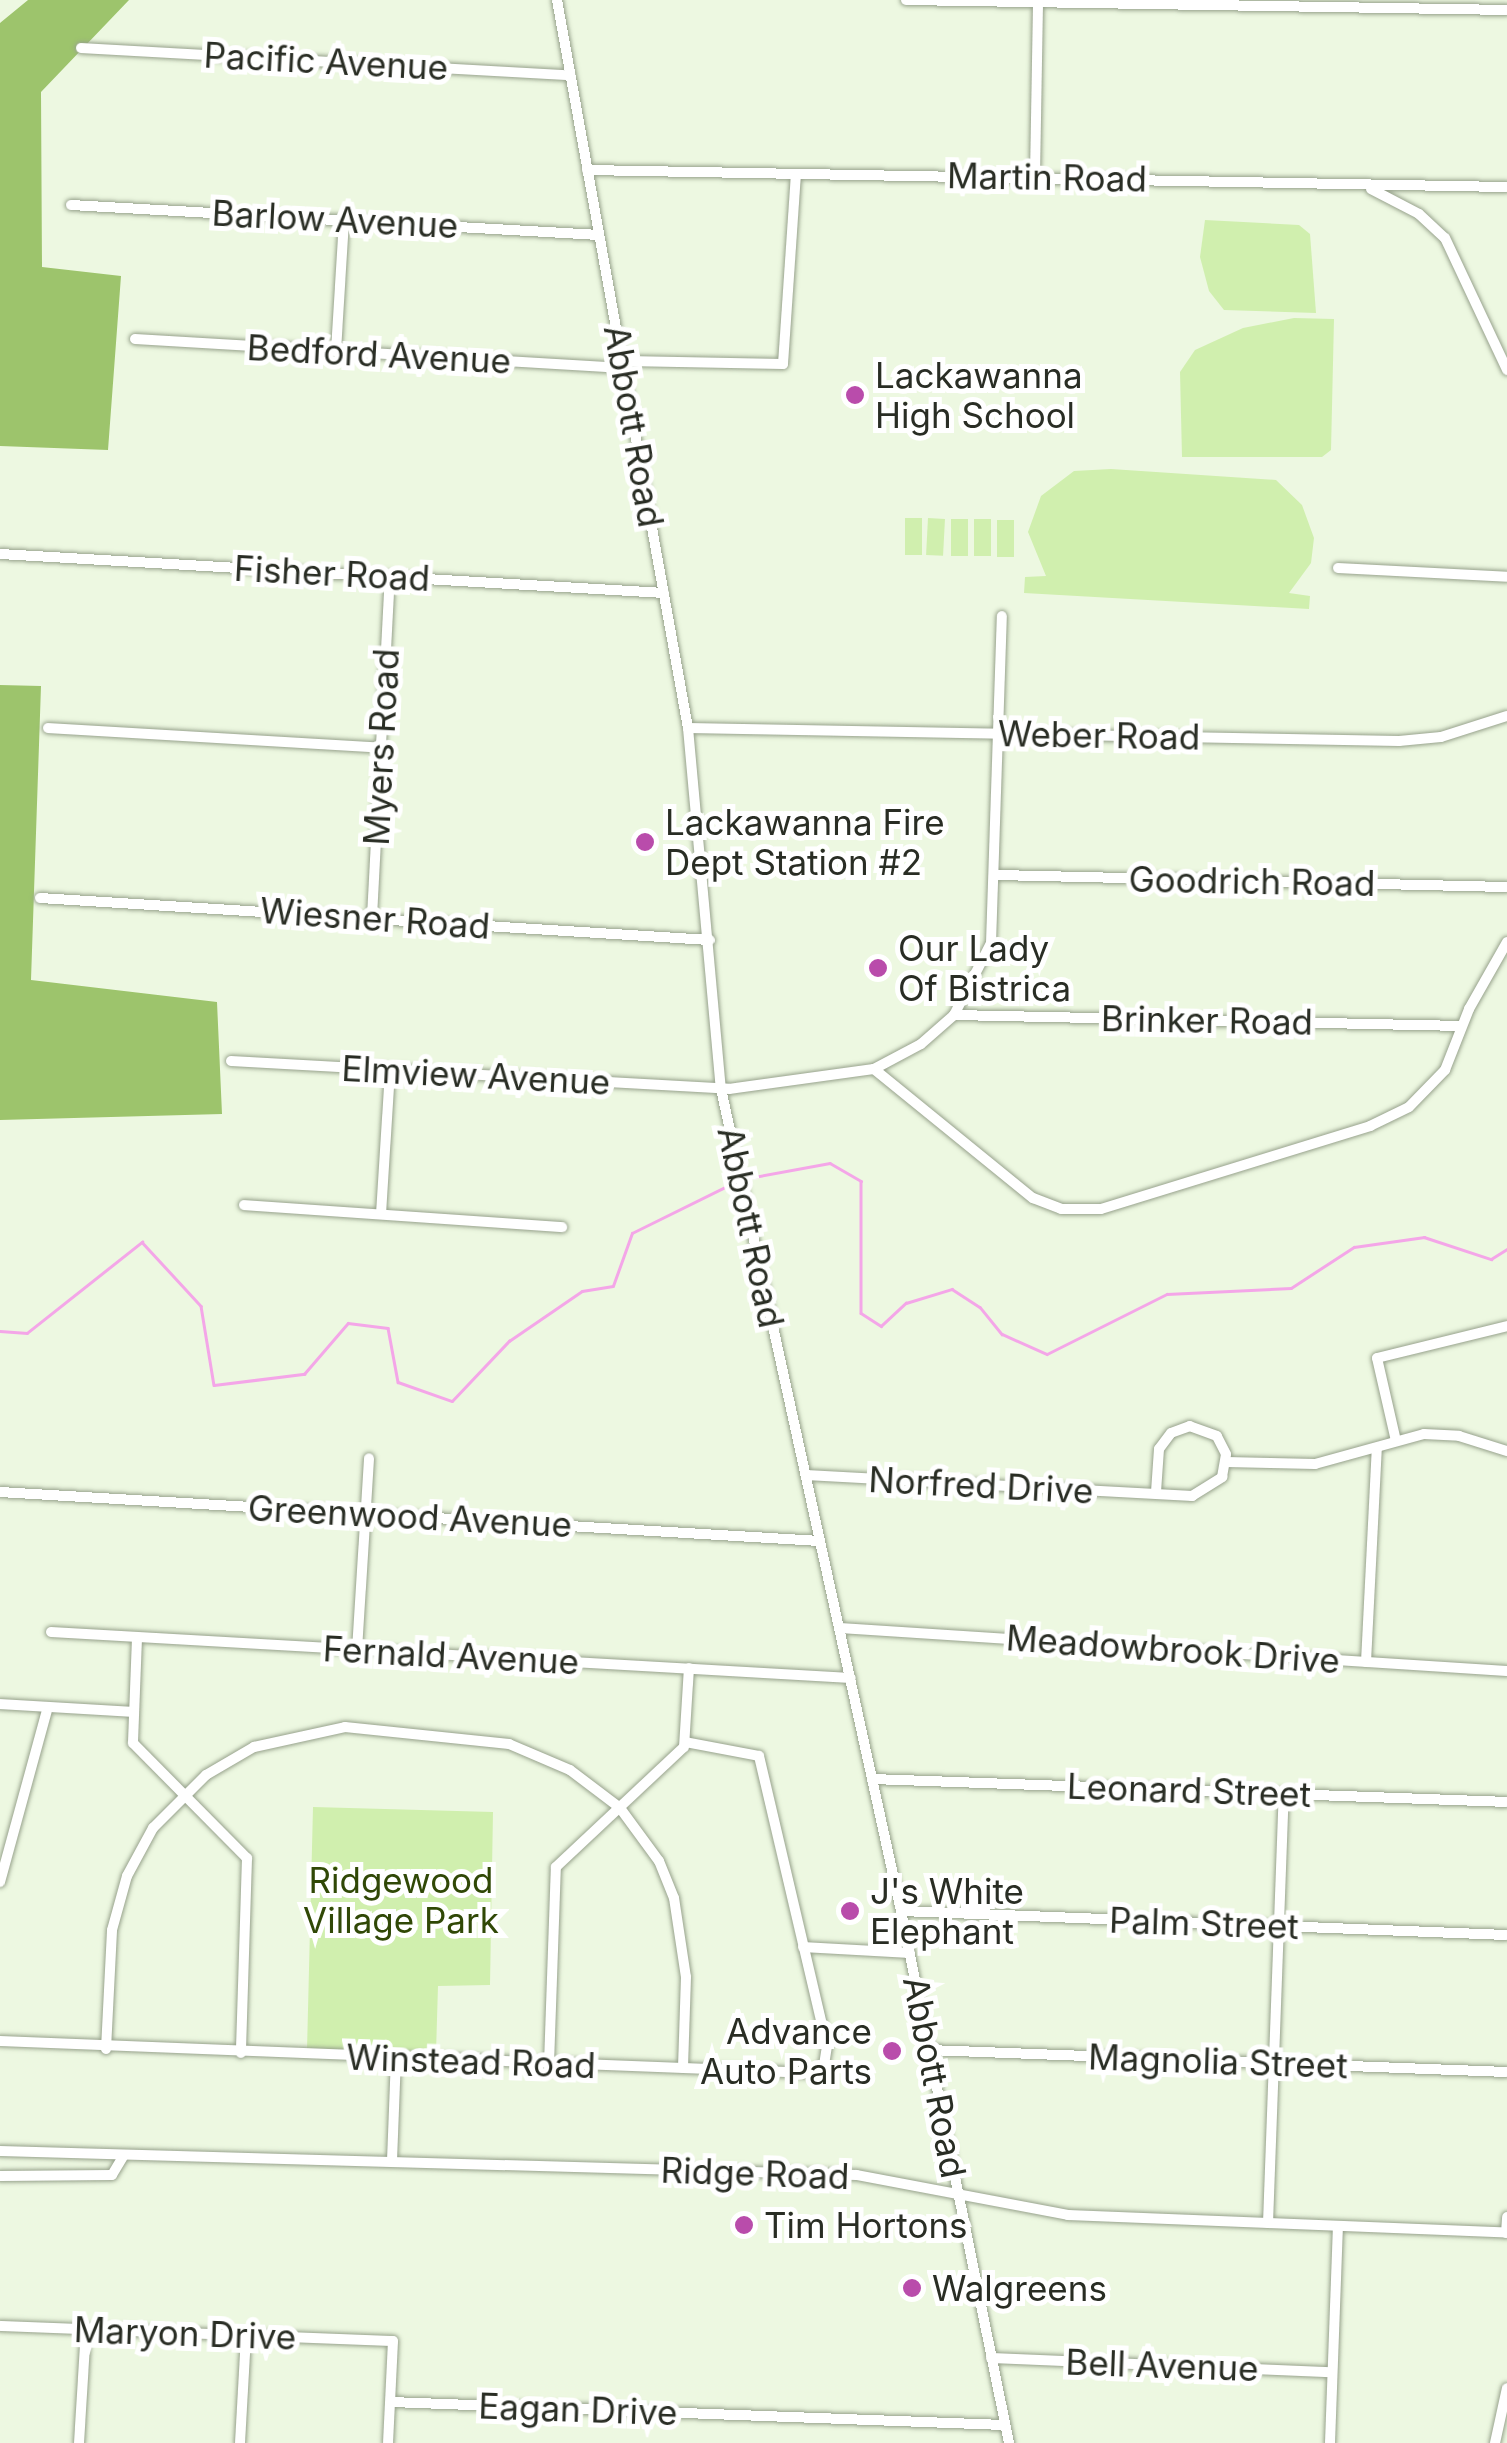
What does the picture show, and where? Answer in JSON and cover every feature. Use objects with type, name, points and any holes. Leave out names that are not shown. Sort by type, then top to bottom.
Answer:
[{"type":"street","name":"Abbott Road","points":[[557,0],[688,728],[721,1088],[910,1954],[1008,2443]]},
{"type":"street","points":[[906,0],[1507,10]]},
{"type":"street","points":[[1035,176],[1038,1]]},
{"type":"street","name":"Pacific Avenue","points":[[82,48],[570,75]]},
{"type":"street","name":"Martin Road","points":[[587,170],[1507,188]]},
{"type":"street","name":"Bedford Avenue","points":[[135,340],[622,364],[783,364],[796,174]]},
{"type":"street","points":[[1361,186],[1399,201],[1445,238],[1507,370]]},
{"type":"street","name":"Barlow Avenue","points":[[71,205],[599,234]]},
{"type":"street","points":[[336,351],[344,219]]},
{"type":"street","name":"Fisher Road","points":[[0,554],[664,593]]},
{"type":"street","points":[[1338,568],[1507,577]]},
{"type":"street","name":"Myers Road","points":[[372,917],[390,576]]},
{"type":"street","points":[[1002,616],[997,875],[991,943],[954,1015],[921,1044],[874,1069],[1032,1198],[1060,1208],[1101,1209],[1395,1115],[1445,1070],[1460,1026],[1507,942]]},
{"type":"street","name":"Weber Road","points":[[688,728],[1420,740],[1507,716]]},
{"type":"street","points":[[48,728],[381,748]]},
{"type":"street","name":"Goodrich Road","points":[[997,875],[1507,887]]},
{"type":"street","name":"Wiesner Road","points":[[40,898],[710,940]]},
{"type":"street","name":"Brinker Road","points":[[954,1015],[1460,1026]]},
{"type":"street","name":"Elmview Avenue","points":[[231,1061],[721,1088],[874,1069]]},
{"type":"street","points":[[381,1214],[390,1070]]},
{"type":"street","points":[[244,1206],[562,1227]]},
{"type":"street","points":[[1396,1441],[1377,1358],[1507,1326]]},
{"type":"street","points":[[1156,1492],[1159,1448],[1182,1427],[1209,1430],[1224,1446],[1226,1462],[1294,1466],[1442,1434],[1507,1451]]},
{"type":"street","points":[[1366,1662],[1377,1448]]},
{"type":"street","points":[[357,1650],[368,1458]]},
{"type":"street","name":"Norfred Drive","points":[[806,1475],[1200,1494],[1217,1484],[1226,1462]]},
{"type":"street","name":"Greenwood Avenue","points":[[0,1492],[820,1540]]},
{"type":"street","name":"Meadowbrook Drive","points":[[840,1628],[1507,1670]]},
{"type":"street","name":"Fernald Avenue","points":[[51,1632],[851,1678]]},
{"type":"street","points":[[137,1638],[133,1743],[246,1858],[241,2053]]},
{"type":"street","points":[[549,2064],[556,1867],[684,1742],[690,1668]]},
{"type":"street","points":[[0,1704],[134,1712]]},
{"type":"street","points":[[0,1882],[48,1706]]},
{"type":"street","points":[[106,2049],[118,1903],[146,1838],[184,1794],[254,1748],[345,1727],[508,1744],[570,1770],[620,1808],[660,1861],[674,1898],[686,1977],[683,2068]]},
{"type":"street","points":[[684,1742],[760,1756],[804,1950],[910,1954]]},
{"type":"street","name":"Leonard Street","points":[[872,1779],[1507,1802]]},
{"type":"street","points":[[1268,2223],[1284,1794]]},
{"type":"street","name":"Palm Street","points":[[901,1912],[1507,1935]]},
{"type":"street","name":"Winstead Road","points":[[0,2042],[803,2074],[824,2064],[827,2046],[804,1950]]},
{"type":"street","name":"Magnolia Street","points":[[929,2050],[1507,2072]]},
{"type":"street","points":[[392,2160],[396,2059]]},
{"type":"street","name":"Ridge Road","points":[[0,2150],[857,2175],[1068,2215],[1507,2233]]},
{"type":"street","points":[[0,2176],[112,2175],[124,2155]]},
{"type":"street","points":[[1507,2218],[1507,2233]]},
{"type":"street","points":[[1330,2443],[1338,2226]]},
{"type":"street","name":"Maryon Drive","points":[[0,2326],[393,2341],[390,2402]]},
{"type":"street","points":[[79,2443],[86,2329]]},
{"type":"street","points":[[240,2443],[246,2335]]},
{"type":"street","name":"Bell Avenue","points":[[991,2358],[1332,2372]]},
{"type":"street","points":[[1495,2443],[1507,2388]]},
{"type":"street","points":[[388,2443],[390,2402]]},
{"type":"street","name":"Eagan Drive","points":[[390,2402],[1005,2425]]},
{"type":"green space","points":[[28,0],[129,0],[41,92],[42,267],[121,276],[108,450],[0,446],[0,23]]},
{"type":"green space","points":[[1205,220],[1299,225],[1310,234],[1316,313],[1224,310],[1209,291],[1200,257]]},
{"type":"green space","points":[[1294,318],[1334,319],[1331,450],[1322,457],[1182,457],[1180,372],[1195,350],[1243,328]]},
{"type":"green space","points":[[1111,469],[1276,480],[1302,505],[1314,538],[1311,563],[1289,593],[1310,596],[1309,609],[1024,593],[1025,577],[1046,576],[1028,532],[1041,496],[1074,471]]},
{"type":"green space","points":[[905,518],[922,518],[922,555],[905,555]]},
{"type":"green space","points":[[928,518],[945,519],[943,556],[926,555]]},
{"type":"green space","points":[[951,519],[968,519],[968,556],[951,556]]},
{"type":"green space","points":[[974,519],[991,519],[991,556],[974,556]]},
{"type":"green space","points":[[997,520],[1014,520],[1014,557],[997,557]]},
{"type":"green space","points":[[0,685],[41,686],[31,980],[217,1002],[222,1114],[0,1120]]},
{"type":"green space","name":"Ridgewood Village Park","points":[[313,1807],[493,1812],[490,1985],[438,1986],[436,2053],[307,2050]]},
{"type":"waterway","points":[[743,1179],[830,1163],[861,1181],[861,1313],[881,1326],[906,1303],[952,1289],[980,1307],[1002,1334],[1047,1354],[1167,1294],[1291,1288],[1354,1247],[1424,1237],[1491,1259],[1507,1249]]},
{"type":"waterway","points":[[0,1331],[27,1333],[142,1242],[201,1306],[214,1385],[304,1374],[348,1323],[388,1328],[398,1382],[452,1401],[509,1341],[582,1291],[613,1286],[632,1233],[735,1182]]},
{"type":"place","name":"Lackawanna High School","points":[[855,395]]},
{"type":"place","name":"Lackawanna Fire Dept Station #2","points":[[645,842]]},
{"type":"place","name":"Our Lady Of Bistrica","points":[[878,968]]},
{"type":"place","name":"J's White Elephant","points":[[850,1911]]},
{"type":"place","name":"Advance Auto Parts","points":[[892,2051]]},
{"type":"place","name":"Tim Hortons","points":[[744,2225]]},
{"type":"place","name":"Walgreens","points":[[912,2288]]}]
